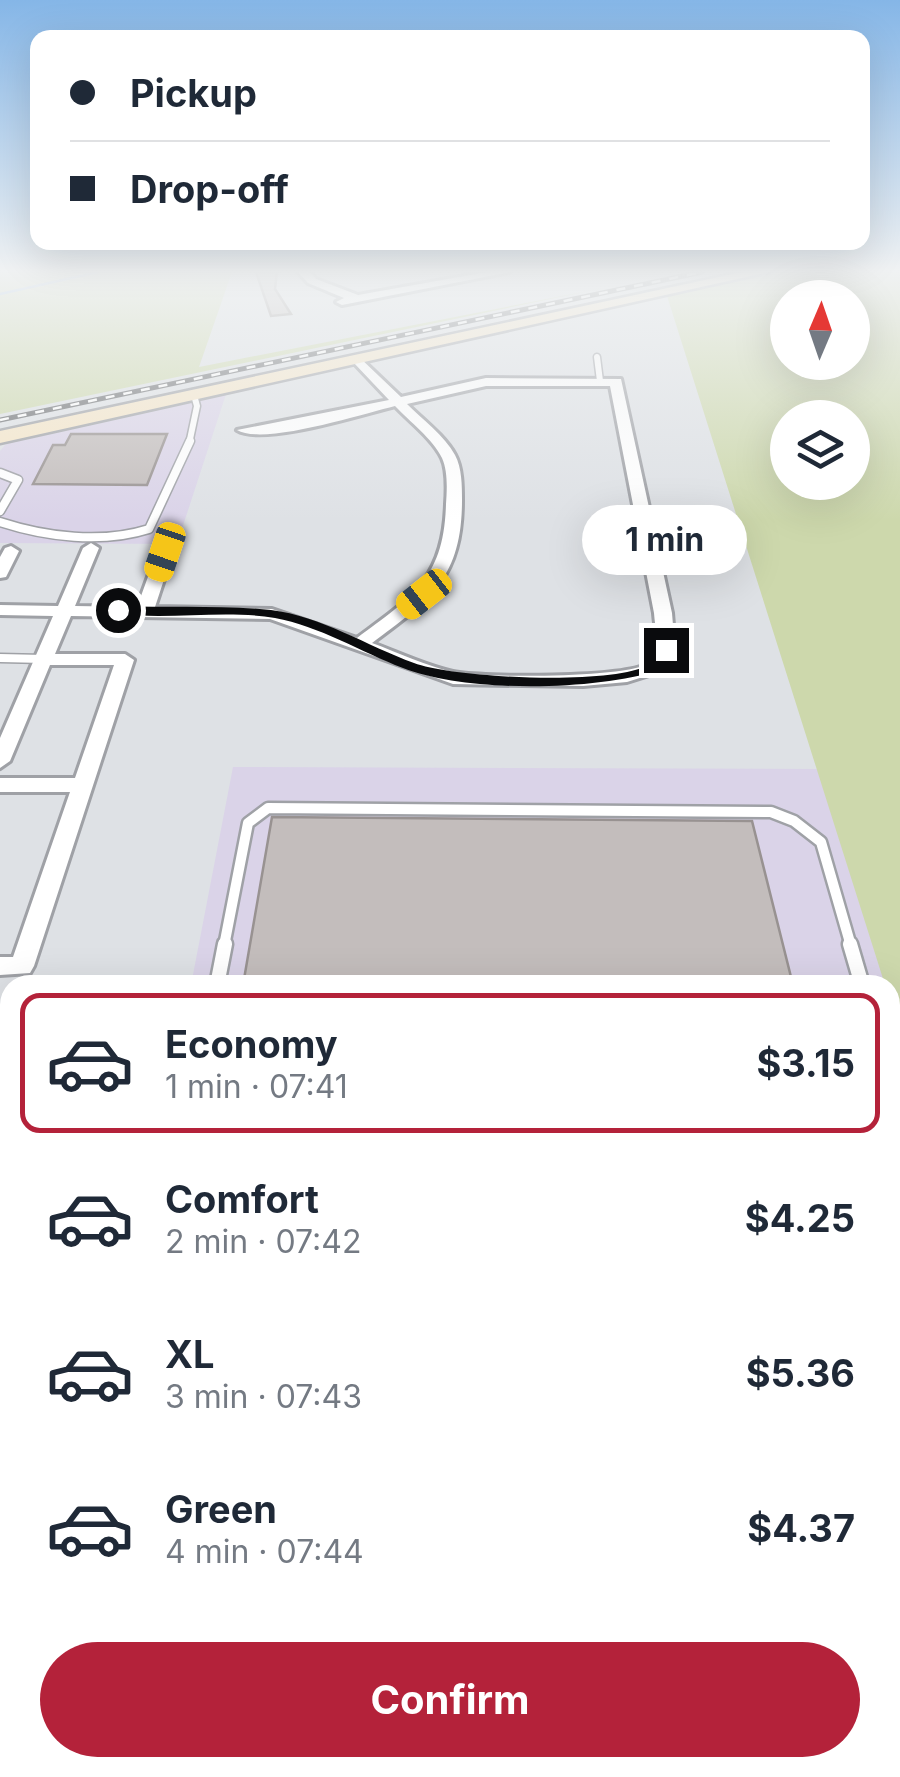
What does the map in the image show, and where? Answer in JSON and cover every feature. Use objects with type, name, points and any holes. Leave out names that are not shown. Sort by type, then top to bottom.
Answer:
[{"type":"street","points":[[0,437],[377,355]]},
{"type":"street","points":[[349,361],[380,398],[393,401],[448,454],[454,470],[454,547],[448,564],[424,594],[359,645]]},
{"type":"street","points":[[0,610],[272,614],[454,678],[583,680],[627,676],[655,667],[666,650],[663,613],[616,382],[486,382],[272,430],[244,430]]},
{"type":"street","points":[[0,761],[91,548]]},
{"type":"street","points":[[0,573],[11,551]]},
{"type":"street","points":[[145,610],[165,552]]},
{"type":"street","points":[[0,966],[22,966],[125,660],[44,659]]},
{"type":"street","points":[[0,786],[83,786]]},
{"type":"lane","points":[[597,357],[600,381]]},
{"type":"lane","points":[[0,522],[18,530],[59,534],[135,534],[148,530],[167,498],[198,421],[199,403],[194,395]]},
{"type":"lane","points":[[0,473],[18,480],[0,510]]},
{"type":"lane","points":[[0,658],[44,659]]},
{"type":"lane","points":[[219,975],[248,823],[258,812],[268,808],[557,807],[754,809],[794,821],[822,842],[859,975]]},
{"type":"shaded area","points":[[227,391],[177,544],[0,543],[0,451],[5,445],[23,436]]},
{"type":"shaded area","points":[[233,767],[819,769],[884,975],[193,975]]},
{"type":"green space","points":[[0,355],[203,355],[199,367],[261,355],[283,355],[0,414]]},
{"type":"green space","points":[[686,355],[770,355],[770,380],[870,380],[870,355],[900,355],[900,975],[882,975]]},
{"type":"building","points":[[71,434],[167,434],[147,485],[33,484],[53,445],[65,445]]},
{"type":"building","points":[[272,817],[752,821],[790,975],[245,975]]},
{"type":"railway","points":[[0,420],[309,355]]},
{"type":"route","points":[[118,610],[245,610],[272,614],[305,622],[411,667],[454,678],[509,681],[627,676],[655,667],[666,650]]}]
